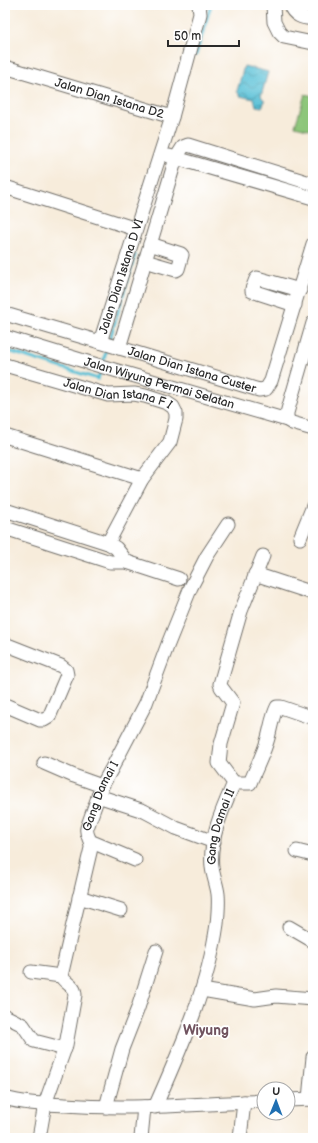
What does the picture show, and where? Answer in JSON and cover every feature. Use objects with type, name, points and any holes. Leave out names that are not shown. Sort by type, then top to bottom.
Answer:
[{"type":"street","name":"Jalan Dian Istana D2","points":[[5,67],[172,117],[200,14],[199,5]]},
{"type":"street","points":[[273,5],[274,22],[279,32],[284,37],[313,43]]},
{"type":"street","points":[[290,5],[292,10],[300,16],[313,18]]},
{"type":"street","name":"Jalan Dian Istana D VI","points":[[5,314],[110,346],[136,229],[168,156],[172,117]]},
{"type":"street","points":[[110,346],[145,261],[150,244],[168,156],[188,145],[313,184]]},
{"type":"street","points":[[168,156],[313,198]]},
{"type":"street","points":[[5,187],[136,229]]},
{"type":"street","points":[[145,261],[176,270],[178,269],[181,254],[150,244]]},
{"type":"street","name":"Jalan Dian Istana Custer","points":[[110,346],[263,390],[270,385],[313,244]]},
{"type":"street","points":[[295,305],[252,291],[252,289],[256,278],[300,290]]},
{"type":"street","points":[[288,420],[287,413],[312,331]]},
{"type":"street","name":"Jalan Wiyung Permai Selatan","points":[[5,337],[288,420],[292,423],[313,429]]},
{"type":"street","name":"Jalan Dian Istana F I","points":[[5,365],[108,395],[134,394],[145,396],[167,403],[173,407],[176,413],[176,419],[170,442],[142,479]]},
{"type":"street","points":[[5,436],[142,479],[108,543]]},
{"type":"street","points":[[300,538],[313,506]]},
{"type":"street","points":[[5,510],[108,543],[116,548],[127,562]]},
{"type":"street","name":"Gang Damai I","points":[[62,976],[92,842],[86,831],[100,791],[146,703],[191,587],[207,556],[228,524]]},
{"type":"street","points":[[5,528],[110,562],[127,562],[179,579]]},
{"type":"street","name":"Gang Damai II","points":[[140,1138],[150,1107],[182,1044],[205,982],[217,924],[219,895],[212,867],[214,842],[222,811],[234,783],[219,763],[221,744],[233,704],[220,684],[241,610],[263,556]]},
{"type":"street","points":[[255,574],[313,593]]},
{"type":"street","points":[[5,644],[61,666],[66,670],[67,675],[49,717],[44,720],[40,720],[5,705]]},
{"type":"street","points":[[234,783],[250,783],[268,738],[271,721],[277,707],[313,718]]},
{"type":"street","points":[[44,763],[74,776],[100,791],[144,811],[176,828],[214,842]]},
{"type":"street","points":[[92,842],[135,860]]},
{"type":"street","points":[[297,851],[313,855]]},
{"type":"street","points":[[79,897],[121,910]]},
{"type":"street","points":[[289,927],[313,941]]},
{"type":"street","points":[[106,1107],[122,1049],[138,1008],[156,951]]},
{"type":"street","points":[[31,972],[62,976],[65,981],[73,987],[76,995],[65,1049],[45,1104],[39,1138]]},
{"type":"street","points":[[202,990],[255,999],[276,996],[313,999]]},
{"type":"street","points":[[5,1016],[23,1024],[34,1041],[65,1049]]},
{"type":"street","points":[[296,1100],[311,1099],[313,1057]]},
{"type":"street","points":[[5,1098],[45,1104],[106,1107],[150,1107],[256,1101]]},
{"type":"street","points":[[240,1138],[244,1102]]},
{"type":"green space","points":[[305,94],[313,96],[313,122],[311,130],[295,126]]},
{"type":"water","points":[[244,66],[268,72],[261,96],[265,101],[262,107],[256,106],[254,99],[240,96],[237,91]]},
{"type":"waterway","points":[[196,55],[211,5]]},
{"type":"waterway","points":[[109,342],[135,255]]},
{"type":"waterway","points":[[103,363],[107,347]]},
{"type":"waterway","points":[[5,350],[98,379],[101,370]]},
{"type":"district","name":"Wiyung","points":[[206,1030]]}]
